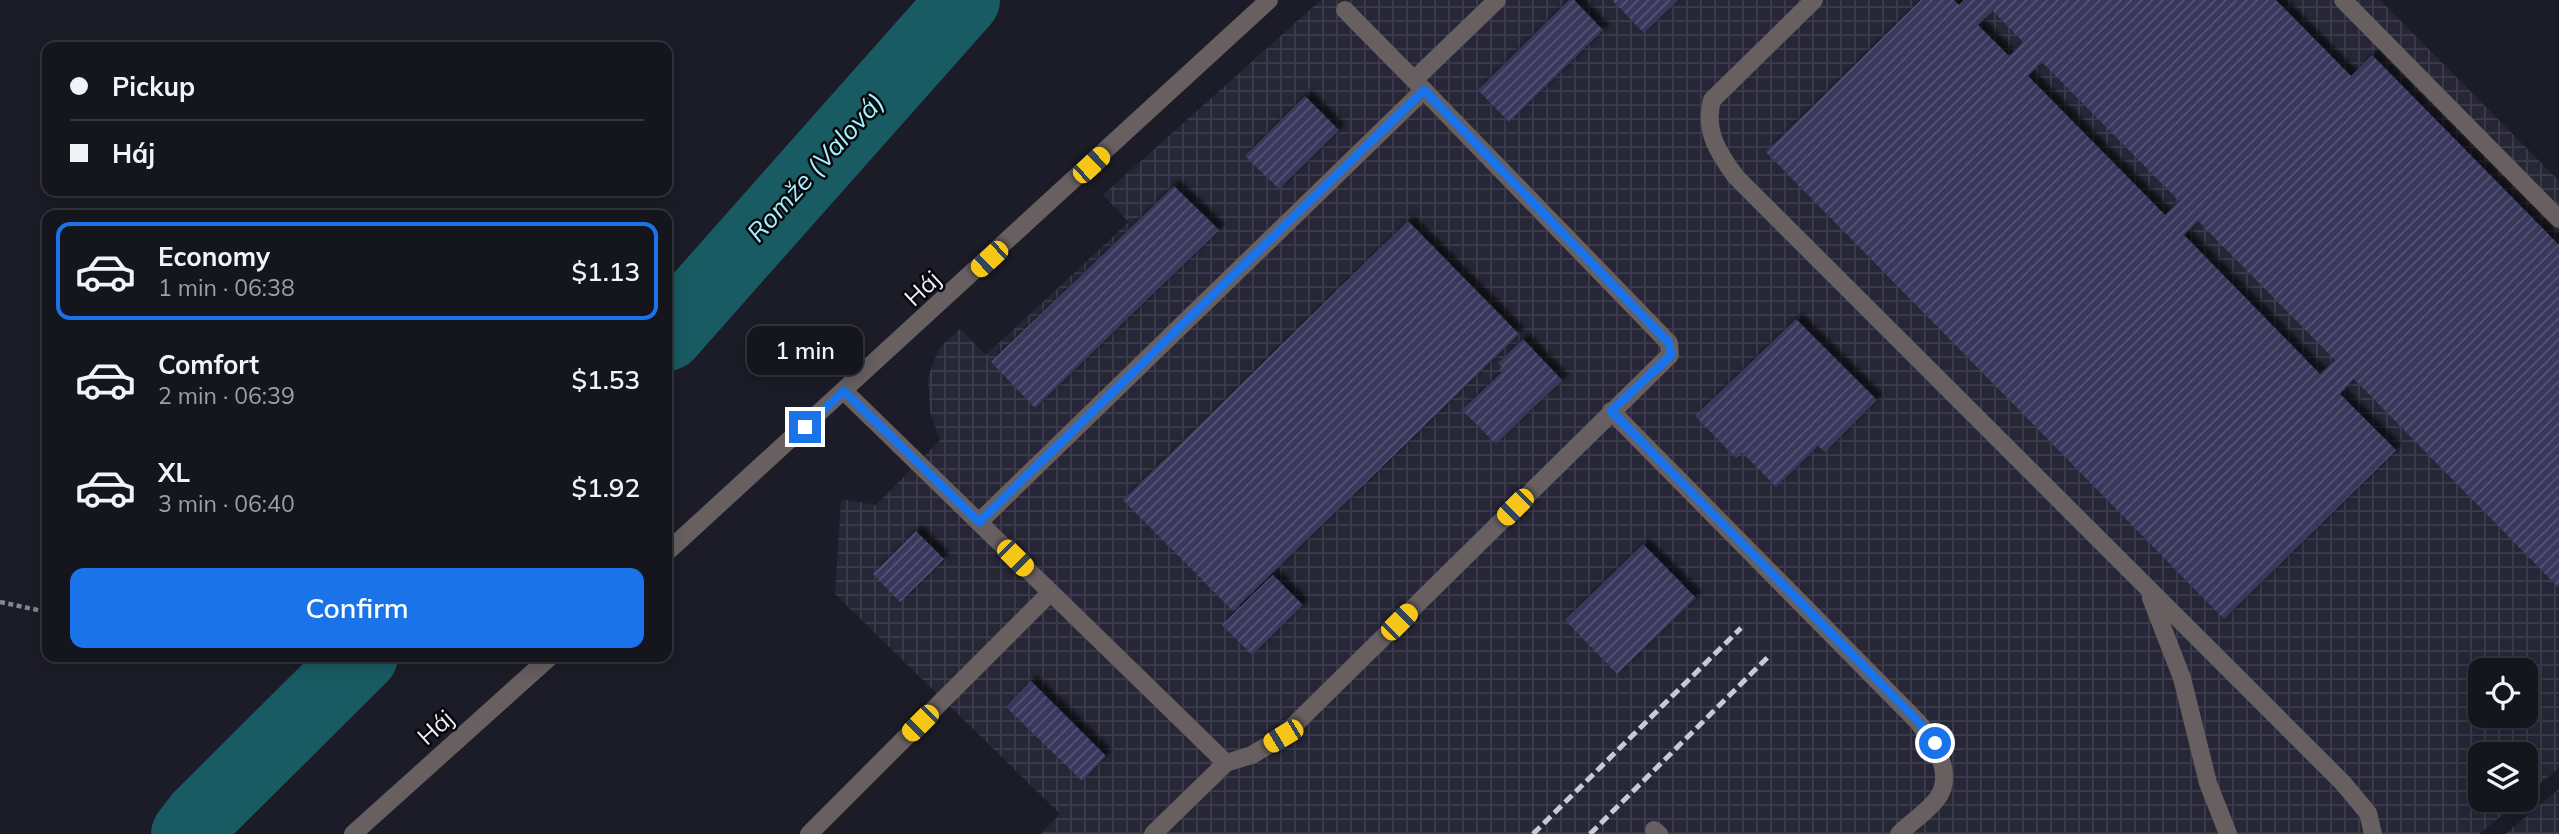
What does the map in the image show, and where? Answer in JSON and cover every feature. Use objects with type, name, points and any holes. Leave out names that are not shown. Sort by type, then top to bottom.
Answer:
[{"type":"street","name":"Háj","points":[[672,547],[1269,0]]},
{"type":"street","points":[[979,522],[1419,85],[1497,0]]},
{"type":"street","points":[[1814,0],[1712,100],[1708,123],[1720,155],[1736,177],[2349,790],[2368,813],[2373,834]]},
{"type":"street","points":[[2343,0],[2559,219]]},
{"type":"street","points":[[1153,834],[1226,763],[1252,755],[1283,736],[1671,355],[1669,343],[1345,10]]},
{"type":"street","points":[[844,391],[1226,763]]},
{"type":"street","points":[[1611,411],[1917,720],[1935,743],[1943,772],[1940,795],[1899,834]]},
{"type":"street","points":[[2149,591],[2182,678],[2208,783],[2228,834]]},
{"type":"street","points":[[809,834],[1050,593]]},
{"type":"street","name":"Háj","points":[[353,834],[544,662]]},
{"type":"street","points":[[370,834],[383,807]]},
{"type":"path","points":[[0,602],[42,611]]},
{"type":"shaded area","points":[[1321,0],[2380,0],[2559,181],[2559,768],[2538,785],[2538,742],[2468,742],[2468,812],[2506,812],[2479,834],[1041,834],[1060,814],[835,594],[841,499],[876,505],[940,440],[930,411],[928,378],[939,348],[960,329],[986,355],[1129,222],[1103,195]]},
{"type":"shaded area","points":[[2559,789],[2559,834],[2505,834],[2531,812],[2538,812],[2538,806]]},
{"type":"building","points":[[1569,0],[1574,0],[1603,30],[1509,122],[1478,90]]},
{"type":"building","points":[[1612,0],[1678,0],[1644,33]]},
{"type":"building","points":[[1921,0],[1954,0],[1959,5],[1964,0],[2276,0],[2351,76],[2372,55],[2559,245],[2559,588],[2354,379],[2340,394],[2396,450],[2224,619],[1766,152]],"holes":[[[1993,11],[2023,42],[2009,56],[1978,25]],[[2042,62],[2179,201],[2165,215],[2028,76]],[[2198,221],[2335,360],[2320,374],[2184,235]]]},
{"type":"building","points":[[1305,96],[1339,130],[1279,189],[1245,156]]},
{"type":"building","points":[[1174,186],[1219,230],[1035,408],[991,362]]},
{"type":"building","points":[[1408,221],[1519,334],[1233,611],[1123,500]]},
{"type":"building","points":[[1796,319],[1877,400],[1825,452],[1818,446],[1776,487],[1742,452],[1736,458],[1695,416]]},
{"type":"building","points":[[1523,339],[1562,380],[1496,444],[1462,410],[1502,372],[1498,363]]},
{"type":"building","points":[[916,531],[944,559],[900,602],[873,574]]},
{"type":"building","points":[[1643,544],[1696,598],[1617,674],[1565,620]]},
{"type":"building","points":[[1273,575],[1303,605],[1252,655],[1222,625]]},
{"type":"building","points":[[1031,681],[1106,756],[1082,781],[1006,707]]},
{"type":"waterway","name":"Romže (Valová)","points":[[672,329],[964,0]]},
{"type":"waterway","name":"Romže (Valová)","points":[[187,834],[200,817],[356,662]]},
{"type":"railway","points":[[1533,834],[1741,628]]},
{"type":"railway","points":[[1590,834],[1770,655]]},
{"type":"route","points":[[805,427],[844,391],[979,522],[1424,90],[1669,343],[1671,355],[1611,411],[1917,720],[1935,743]]}]
